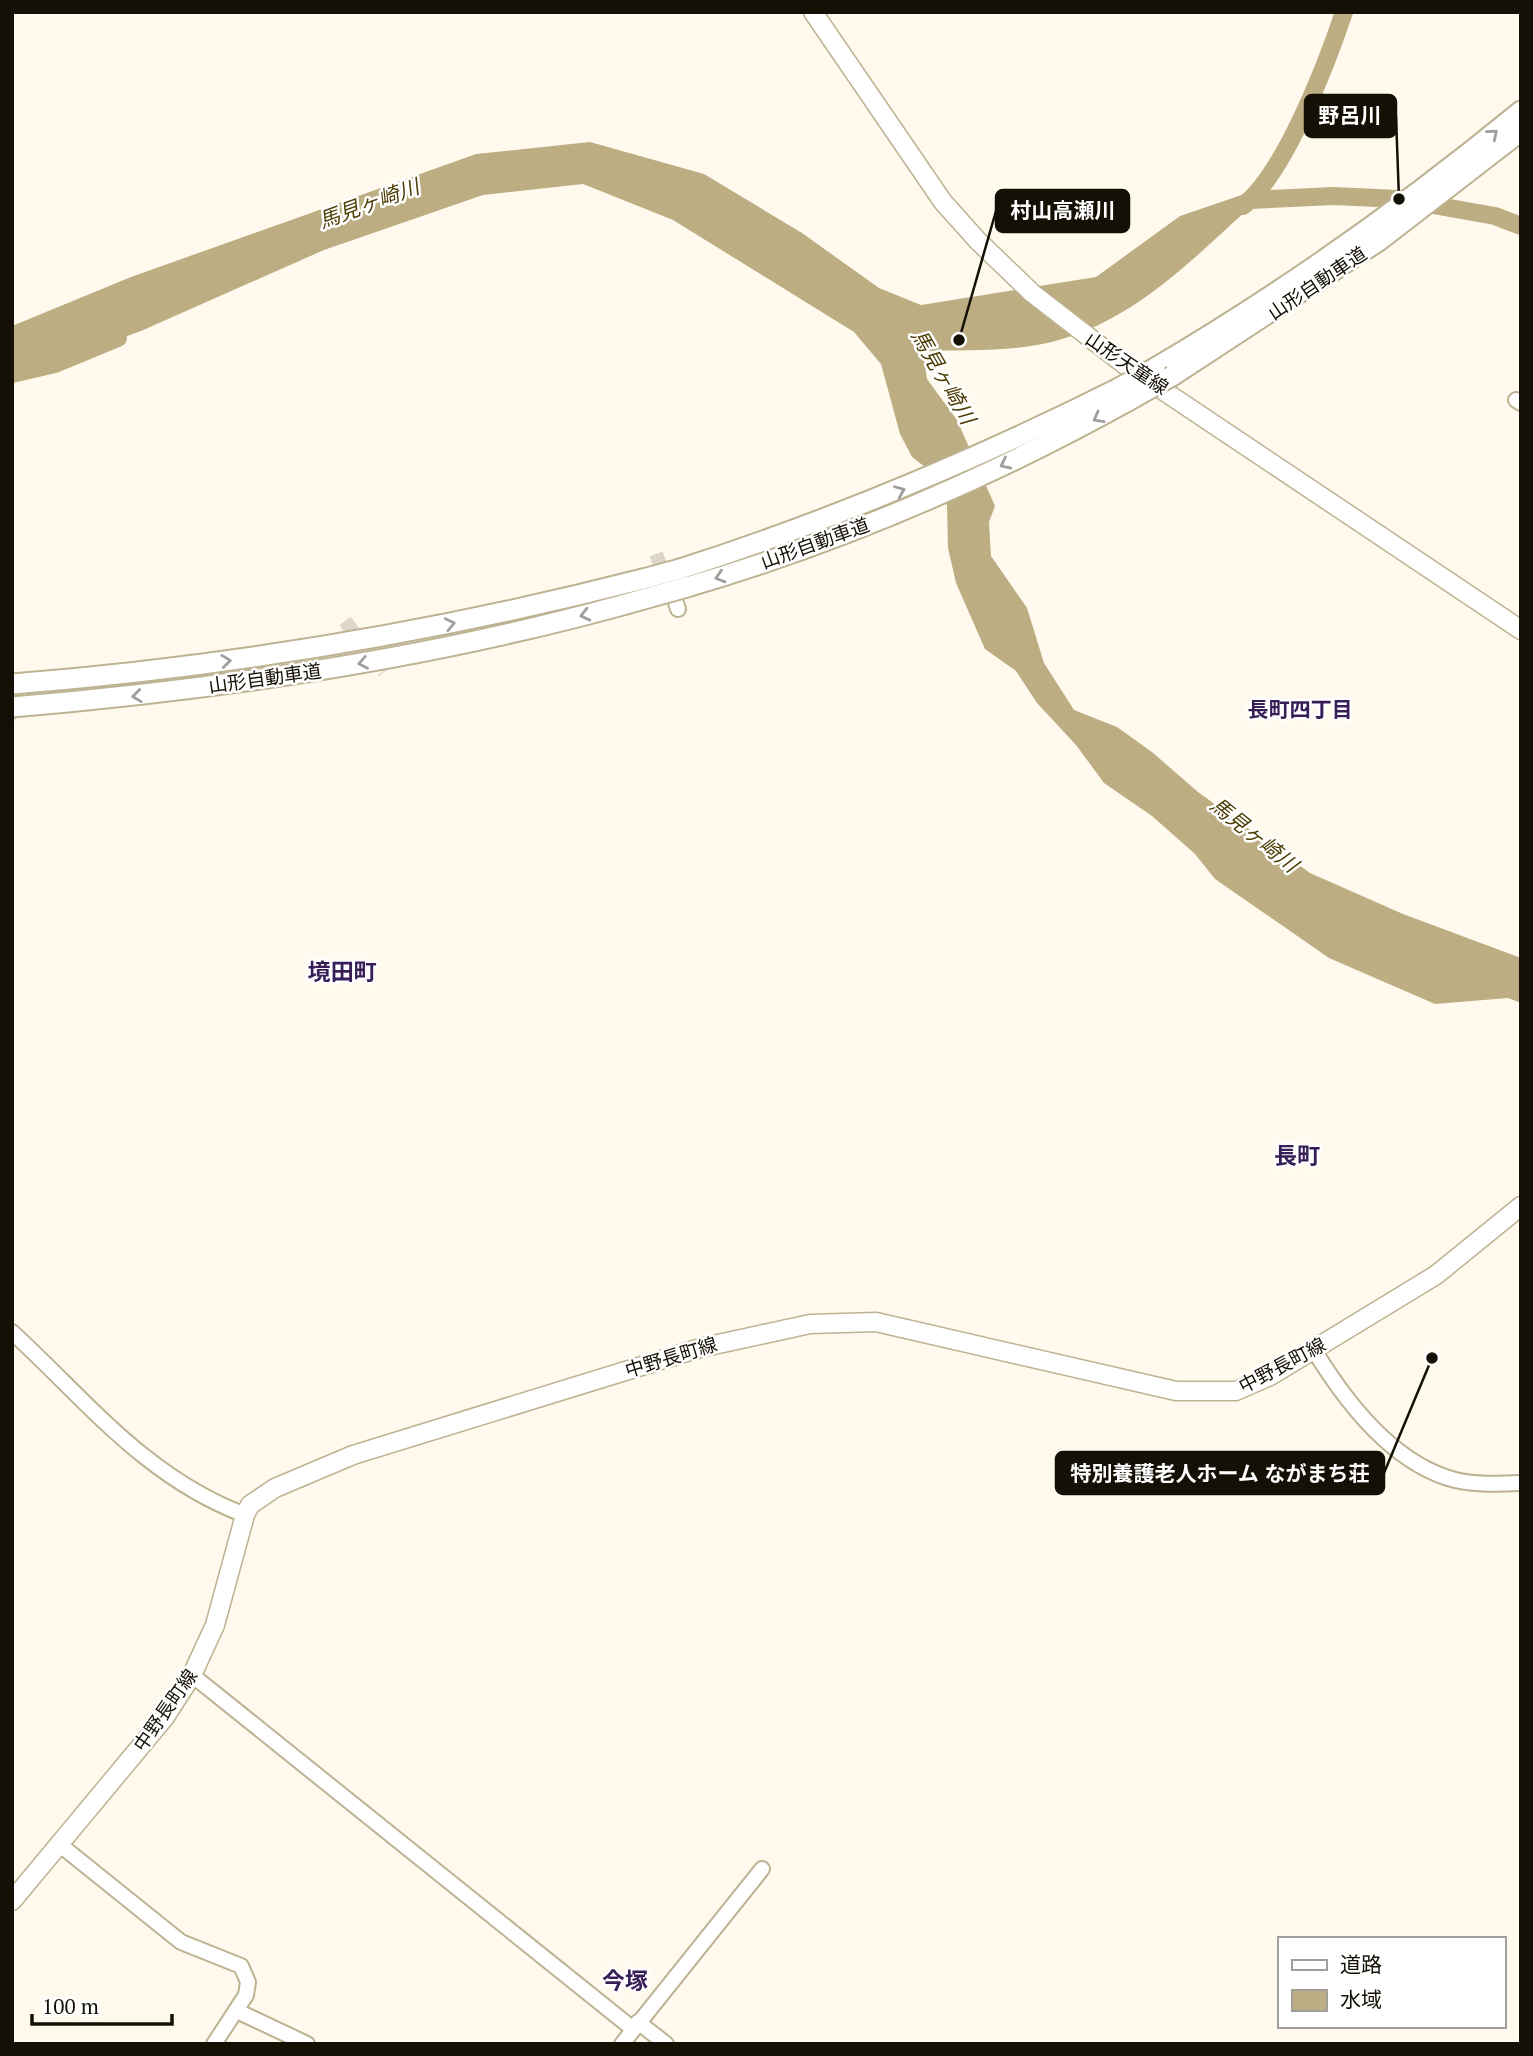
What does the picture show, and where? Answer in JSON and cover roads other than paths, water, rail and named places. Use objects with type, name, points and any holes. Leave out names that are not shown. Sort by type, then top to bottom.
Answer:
[{"type":"highway","name":"山形自動車道","points":[[1164,372],[1224,327],[1357,240],[1521,111]]},
{"type":"highway","name":"山形自動車道","points":[[12,684],[109,676],[304,651],[647,588],[680,592],[956,467],[1066,425],[1164,372],[1380,240],[1521,131]]},
{"type":"highway","name":"山形自動車道","points":[[12,707],[132,697],[358,664],[496,636],[647,588]]},
{"type":"main road","name":"山形天童線","points":[[813,12],[943,202],[1032,293],[1089,338],[1521,630]]},
{"type":"main road","name":"中野長町線","points":[[12,1901],[165,1717],[192,1675],[215,1625],[244,1515],[250,1504],[275,1488],[353,1455],[700,1348],[781,1328],[836,1322],[876,1322],[1124,1380],[1204,1393],[1236,1391],[1314,1350],[1436,1275],[1521,1206]]},
{"type":"street","points":[[12,1332],[153,1466],[209,1501],[244,1515]]},
{"type":"street","points":[[1314,1350],[1358,1414],[1414,1459],[1455,1480],[1521,1483]]},
{"type":"street","points":[[192,1675],[636,2025],[666,2044]]},
{"type":"street","points":[[59,1844],[181,1942],[241,1966],[248,1987],[237,2011],[214,2044]]},
{"type":"street","points":[[622,2044],[762,1869]]},
{"type":"street","points":[[237,2011],[306,2044]]},
{"type":"water","points":[[590,142],[704,174],[802,233],[879,288],[921,305],[1096,277],[1180,216],[1259,189],[1259,199],[1207,247],[1123,312],[1093,328],[1060,340],[1024,347],[923,351],[927,379],[957,420],[995,506],[989,522],[991,556],[1027,608],[1044,663],[1074,710],[1117,727],[1152,752],[1198,792],[1310,873],[1403,914],[1521,958],[1521,1003],[1508,998],[1435,1004],[1329,958],[1215,879],[1195,854],[1152,816],[1104,783],[1076,745],[1037,703],[1016,671],[985,649],[956,583],[948,548],[947,505],[929,470],[912,457],[900,434],[881,364],[854,332],[673,220],[583,184],[483,195],[324,250],[141,331],[12,378],[12,326],[131,277],[476,154]]},
{"type":"waterway","points":[[1243,206],[1259,190],[1289,144],[1316,87],[1344,12]]},
{"type":"waterway","points":[[1251,200],[1333,196],[1399,199],[1495,216],[1521,226]]},
{"type":"waterway","name":"馬見ヶ崎川","points":[[12,374],[55,364],[118,338]]},
{"type":"tunnel","points":[[656,554],[667,582]]},
{"type":"tunnel","points":[[345,621],[384,672]]},
{"type":"place","name":"野呂川","points":[[1399,199]]},
{"type":"place","name":"村山高瀬川","points":[[959,340]]},
{"type":"place","name":"特別養護老人ホーム ながまち荘","points":[[1432,1358]]},
{"type":"district","name":"長町四丁目","points":[[1300,710]]},
{"type":"district","name":"境田町","points":[[342,972]]},
{"type":"district","name":"長町","points":[[1297,1156]]},
{"type":"district","name":"今塚","points":[[625,1981]]}]
